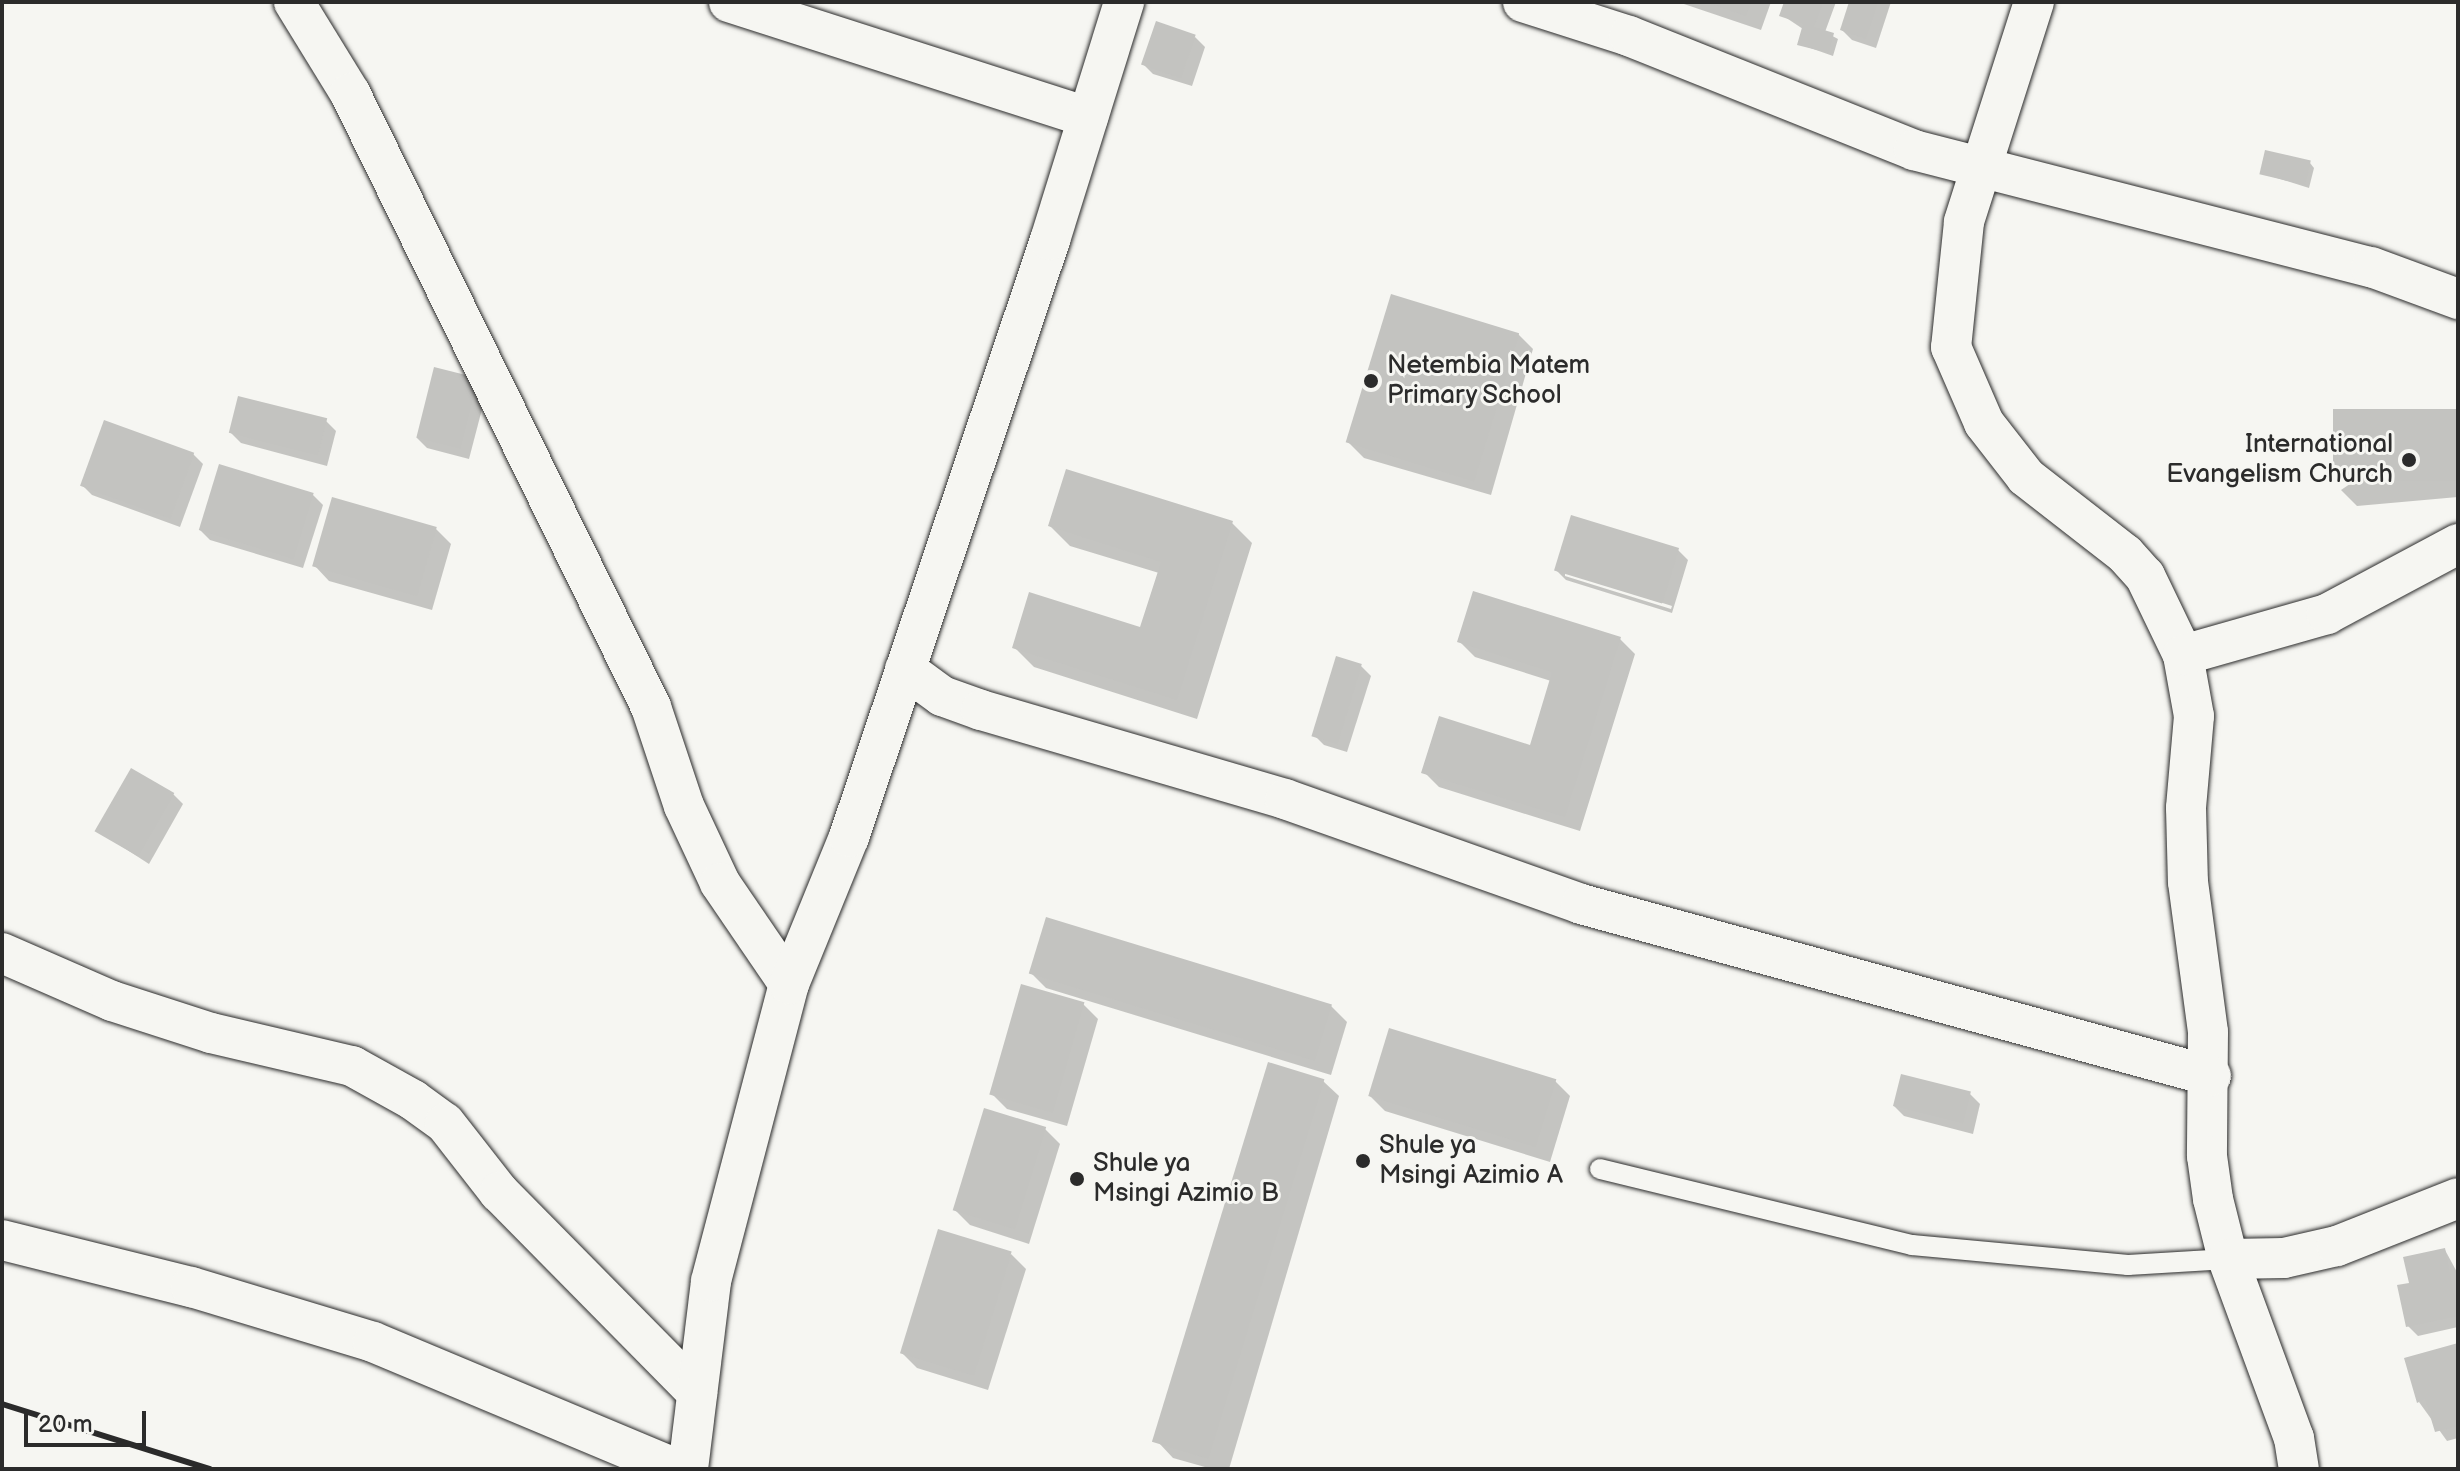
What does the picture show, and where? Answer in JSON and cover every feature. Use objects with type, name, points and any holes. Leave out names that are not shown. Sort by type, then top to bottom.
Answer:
[{"type":"street","points":[[294,2],[350,93],[651,707],[684,806],[720,883],[789,984]]},
{"type":"street","points":[[729,2],[1088,117]]},
{"type":"street","points":[[688,1469],[711,1281],[789,984],[849,837],[1124,2]]},
{"type":"street","points":[[1523,2],[1629,36],[1914,150],[2371,267],[2458,299]]},
{"type":"street","points":[[2034,2],[1964,222],[1952,308],[1951,347],[1958,372],[1984,423],[2026,477],[2125,554],[2145,576],[2183,655],[2194,716],[2186,808],[2188,882],[2211,1076],[2207,1156],[2228,1259],[2294,1438],[2299,1469]]},
{"type":"street","points":[[2183,655],[2327,614],[2458,544]]},
{"type":"street","points":[[905,669],[942,696],[981,710],[1285,799],[1581,904],[2211,1076]]},
{"type":"street","points":[[2,953],[112,1001],[211,1033],[352,1066],[413,1100],[445,1123],[499,1192],[697,1393]]},
{"type":"street","points":[[2228,1259],[2284,1258],[2337,1246],[2458,1198]]},
{"type":"street","points":[[2,1240],[191,1287],[373,1342],[677,1469]]},
{"type":"lane","points":[[1600,1169],[1912,1245],[2128,1265],[2228,1259]]},
{"type":"building","points":[[1706,2],[1751,2],[1746,16]]},
{"type":"building","points":[[1784,2],[1823,2],[1814,27],[1834,33],[1829,53],[1797,45],[1803,24],[1779,16]]},
{"type":"building","points":[[1849,2],[1878,2],[1866,39],[1840,30]]},
{"type":"building","points":[[1156,21],[1196,35],[1181,78],[1141,64]]},
{"type":"building","points":[[2265,150],[2311,161],[2305,185],[2259,174]]},
{"type":"building","points":[[1391,294],[1519,333],[1474,481],[1346,442]]},
{"type":"building","points":[[434,367],[478,378],[460,449],[416,438]]},
{"type":"building","points":[[238,396],[327,418],[318,455],[229,433]]},
{"type":"building","points":[[2333,409],[2458,409],[2458,481],[2333,481]]},
{"type":"building","points":[[104,420],[194,453],[170,519],[80,486]]},
{"type":"building","points":[[219,464],[314,493],[294,559],[199,530]]},
{"type":"building","points":[[1066,469],[1233,521],[1177,700],[1012,648],[1029,592],[1140,627],[1161,562],[1048,526]]},
{"type":"building","points":[[332,497],[437,527],[417,596],[312,566]]},
{"type":"building","points":[[1571,515],[1679,548],[1662,604],[1554,570]]},
{"type":"building","points":[[1473,591],[1621,637],[1565,817],[1421,773],[1439,716],[1530,745],[1552,672],[1457,642]]},
{"type":"building","points":[[1336,656],[1362,664],[1337,744],[1311,736]]},
{"type":"building","points":[[131,768],[174,793],[138,856],[94,831]]},
{"type":"building","points":[[1046,917],[1332,1004],[1315,1061],[1029,973]]},
{"type":"building","points":[[1021,984],[1084,1002],[1053,1113],[989,1095]]},
{"type":"building","points":[[1389,1028],[1556,1079],[1536,1147],[1368,1096]]},
{"type":"building","points":[[1268,1062],[1324,1079],[1208,1459],[1152,1442]]},
{"type":"building","points":[[1901,1074],[1971,1091],[1963,1123],[1893,1106]]},
{"type":"building","points":[[984,1108],[1046,1127],[1015,1229],[953,1210]]},
{"type":"building","points":[[938,1229],[1012,1252],[974,1376],[900,1353]]},
{"type":"building","points":[[2445,1248],[2458,1316],[2406,1327],[2397,1285],[2409,1283],[2403,1257]]},
{"type":"building","points":[[2458,1343],[2458,1426],[2435,1432],[2425,1399],[2417,1403],[2404,1358]]},
{"type":"railway","points":[[2,1404],[210,1469]]},
{"type":"place","name":"Netembia Matem Primary School","points":[[1371,381]]},
{"type":"place","name":"International Evangelism Church","points":[[2409,460]]},
{"type":"place","name":"Shule ya Msingi Azimio A","points":[[1363,1161]]},
{"type":"place","name":"Shule ya Msingi Azimio B","points":[[1077,1179]]}]
